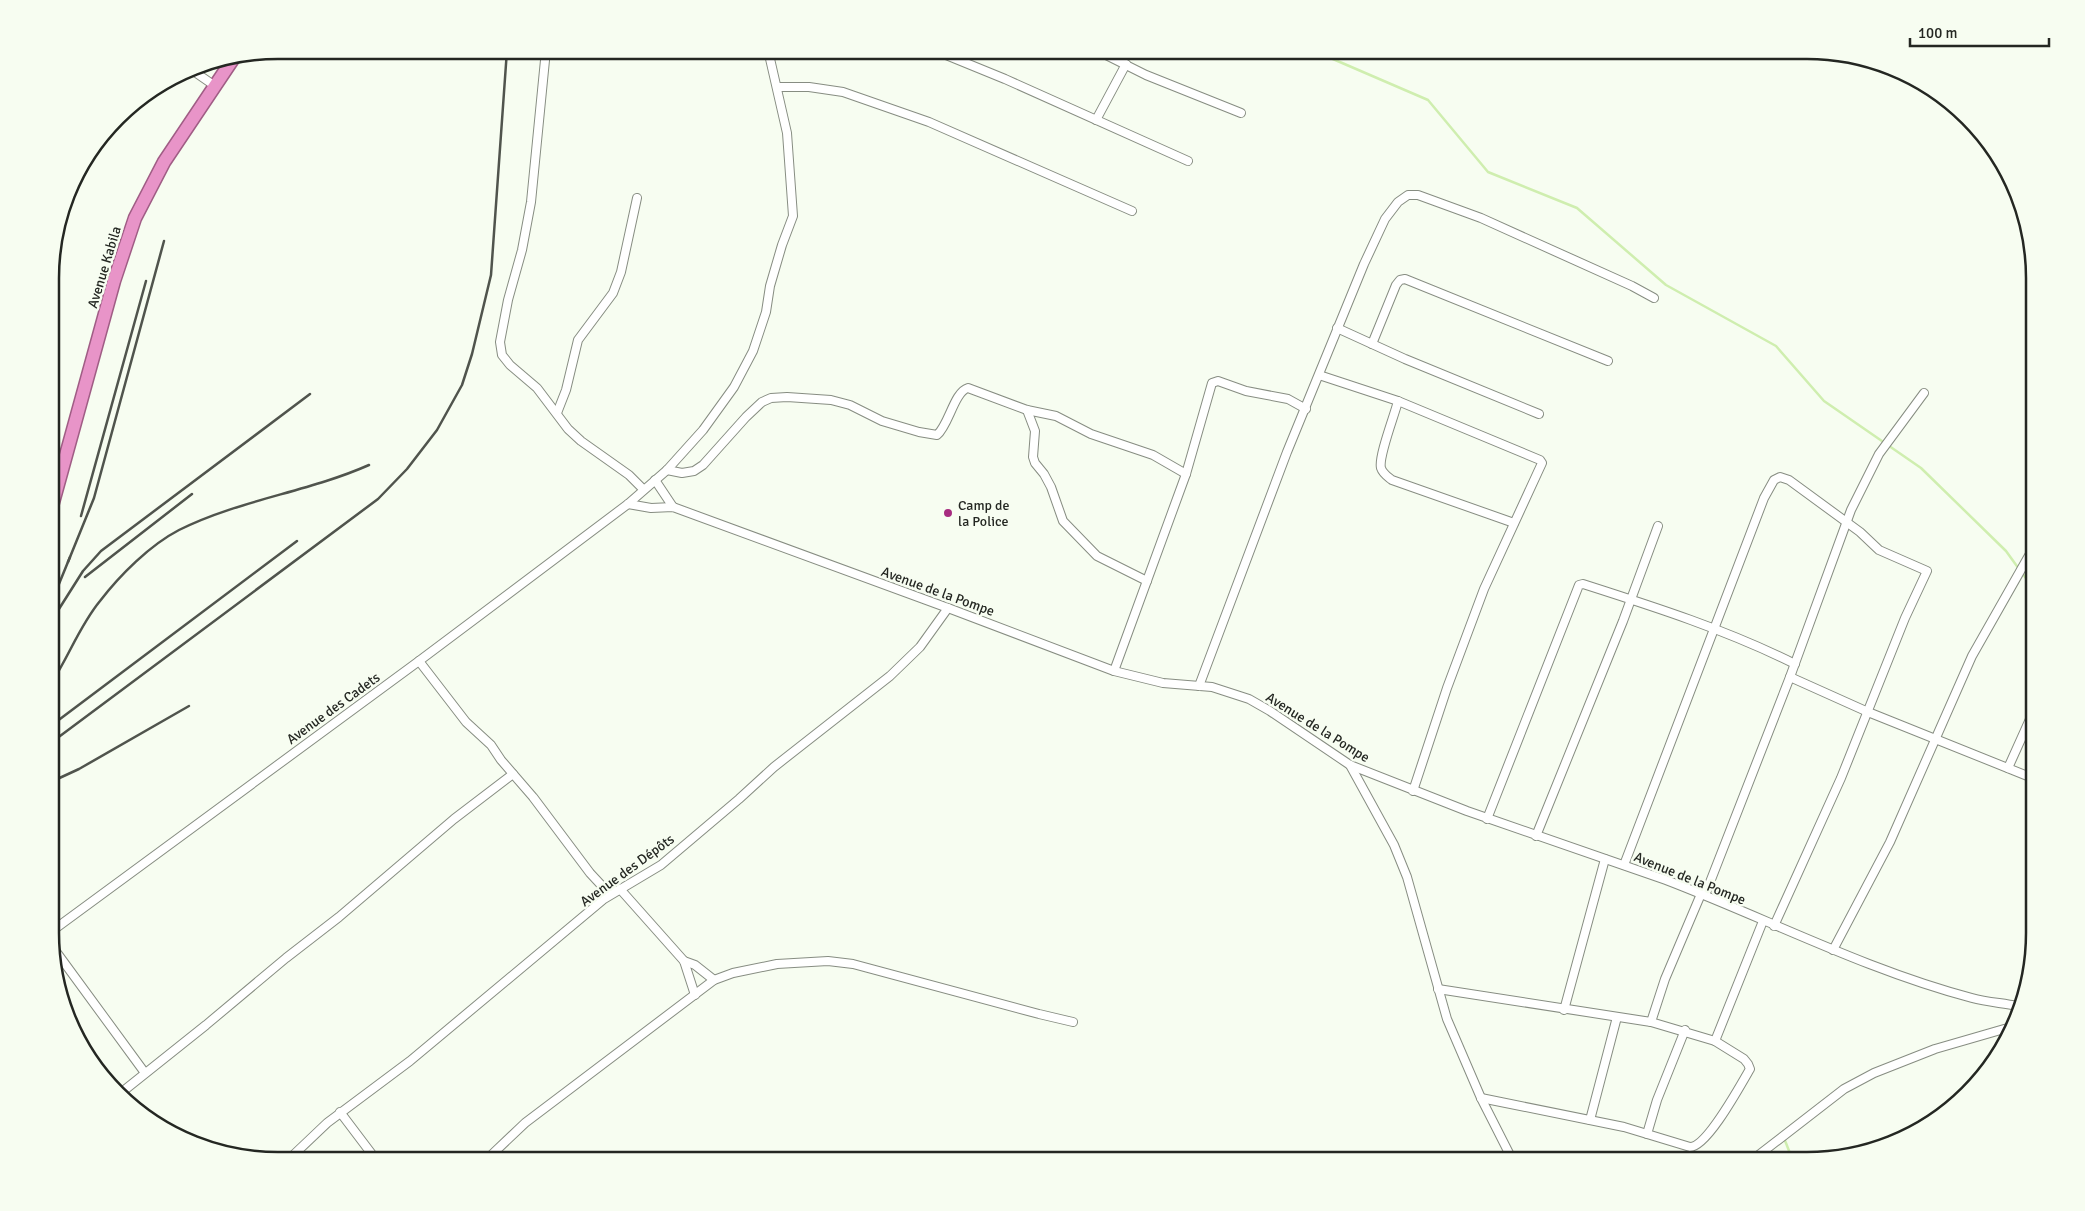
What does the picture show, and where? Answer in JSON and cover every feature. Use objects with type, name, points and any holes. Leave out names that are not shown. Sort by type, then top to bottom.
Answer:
[{"type":"highway","name":"Avenue Kabila","points":[[59,481],[114,281],[135,218],[164,162],[230,64]]},
{"type":"street","points":[[545,59],[531,202],[522,250],[508,300],[500,342],[502,355],[510,365],[537,388],[556,414],[581,441],[629,475],[643,489]]},
{"type":"street","name":"Avenue des Cadets","points":[[59,926],[419,661],[628,504],[667,470],[722,406],[753,351],[762,326],[782,244],[793,216],[786,132],[770,59]]},
{"type":"street","points":[[955,59],[1188,161]]},
{"type":"street","points":[[1115,59],[1160,81],[1241,113]]},
{"type":"street","points":[[1096,120],[1126,64]]},
{"type":"street","points":[[197,74],[215,86]]},
{"type":"street","points":[[777,87],[809,87],[843,92],[921,119],[1132,211]]},
{"type":"street","points":[[1199,686],[1337,328],[1385,219],[1398,202],[1408,195],[1418,195],[1481,218],[1632,286],[1654,298]]},
{"type":"street","points":[[556,414],[566,390],[578,340],[613,293],[621,272],[637,198]]},
{"type":"street","points":[[1372,344],[1396,285],[1400,280],[1406,279],[1608,361]]},
{"type":"street","points":[[1337,328],[1483,392],[1539,414]]},
{"type":"street","points":[[1319,375],[1398,402],[1542,461],[1537,477],[1514,523],[1468,629],[1413,791]]},
{"type":"street","points":[[1114,671],[1186,474],[1212,383],[1218,380],[1246,391],[1288,399],[1306,409]]},
{"type":"street","points":[[667,470],[682,473],[694,471],[703,465],[746,417],[762,402],[771,398],[787,397],[830,400],[850,405],[882,422],[933,435],[940,433],[960,394],[964,389],[968,388],[1027,410],[1056,416],[1091,434],[1144,451],[1186,474]]},
{"type":"street","points":[[1651,1022],[1666,979],[1703,894],[1795,664],[1847,523],[1865,481],[1879,454],[1924,393]]},
{"type":"street","points":[[1398,402],[1383,454],[1381,466],[1384,474],[1392,480],[1514,523]]},
{"type":"street","points":[[1027,410],[1035,431],[1033,458],[1051,487],[1062,521],[1097,556],[1147,581]]},
{"type":"street","points":[[1624,865],[1759,510],[1774,480],[1780,477],[1789,480],[1860,532],[1879,550],[1927,572],[1905,618],[1841,778],[1774,926]]},
{"type":"street","points":[[655,480],[673,507]]},
{"type":"street","name":"Avenue de la Pompe","points":[[628,504],[651,508],[673,507],[1114,671],[1163,683],[1212,687],[1249,700],[1270,711],[1350,765],[1413,791],[1487,819],[1703,894],[1763,922],[1900,975],[1973,998],[2014,1006]]},
{"type":"street","points":[[1536,836],[1632,599],[1658,526]]},
{"type":"street","points":[[1833,950],[1890,842],[1972,656],[2026,559]]},
{"type":"street","points":[[1487,819],[1576,589],[1583,584],[1632,599],[1714,629],[1795,664]]},
{"type":"street","name":"Avenue des Dépôts","points":[[296,1152],[340,1112],[418,1054],[604,899],[660,865],[774,767],[890,676],[920,647],[948,608]]},
{"type":"street","points":[[419,661],[466,722],[491,745],[533,797],[602,887],[604,899]]},
{"type":"street","points":[[1790,676],[1868,712],[2026,776]]},
{"type":"street","points":[[2008,768],[2026,726]]},
{"type":"street","points":[[1350,765],[1394,845],[1407,876],[1447,1018],[1481,1098],[1508,1152]]},
{"type":"street","points":[[125,1090],[394,871],[454,819],[513,774]]},
{"type":"street","points":[[1564,1010],[1605,859]]},
{"type":"street","points":[[602,887],[618,890],[684,960],[696,965],[714,980]]},
{"type":"street","points":[[1715,1041],[1763,922]]},
{"type":"street","points":[[60,957],[145,1073]]},
{"type":"street","points":[[684,960],[695,995]]},
{"type":"street","points":[[494,1152],[525,1123],[714,980],[734,973],[777,964],[828,961],[872,968],[1073,1022]]},
{"type":"street","points":[[1438,990],[1651,1022],[1685,1030],[1715,1041],[1744,1059],[1750,1070],[1711,1130],[1695,1147],[1590,1120],[1481,1098]]},
{"type":"street","points":[[1590,1120],[1617,1017]]},
{"type":"street","points":[[1761,1152],[1844,1089],[1874,1074],[1935,1049],[2005,1029]]},
{"type":"street","points":[[1647,1134],[1657,1100],[1685,1030]]},
{"type":"street","points":[[340,1112],[370,1152]]},
{"type":"waterway","points":[[1333,59],[1428,100],[1488,172],[1577,208],[1666,285],[1776,346],[1824,401],[1921,468],[2006,551],[2019,569]]},
{"type":"waterway","points":[[2022,573],[2026,578]]},
{"type":"waterway","points":[[1784,1138],[1789,1152]]},
{"type":"railway","points":[[59,737],[378,499],[407,469],[437,430],[462,385],[472,354],[491,275],[506,59]]},
{"type":"railway","points":[[68,562],[94,498],[164,241]]},
{"type":"railway","points":[[81,516],[146,281]]},
{"type":"railway","points":[[59,609],[83,571],[101,551],[310,394]]},
{"type":"railway","points":[[59,670],[86,620],[100,601],[136,561],[168,536],[225,511],[322,482],[369,465]]},
{"type":"railway","points":[[85,577],[192,494]]},
{"type":"railway","points":[[59,720],[297,541]]},
{"type":"railway","points":[[59,584],[70,557]]},
{"type":"railway","points":[[59,778],[79,769],[189,706]]},
{"type":"place","name":"Camp de la Police","points":[[948,513]]}]
